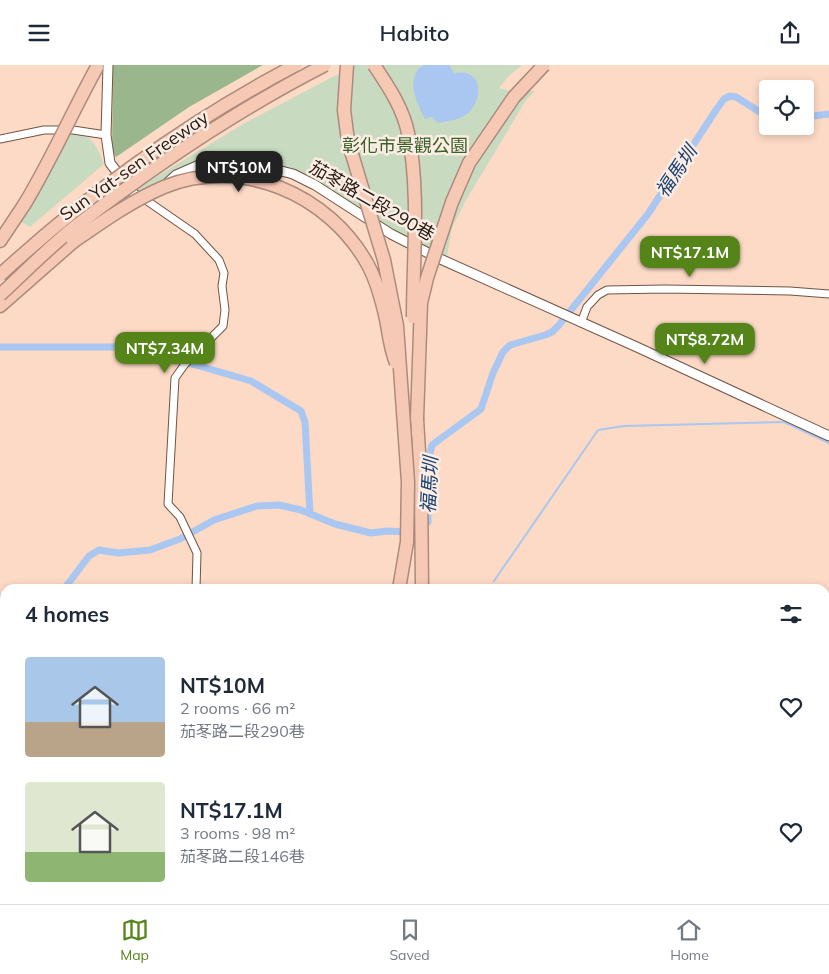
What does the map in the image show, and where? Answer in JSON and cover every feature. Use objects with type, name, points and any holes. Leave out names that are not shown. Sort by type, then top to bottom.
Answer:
[{"type":"highway","points":[[0,241],[42,177],[78,101],[99,65]]},
{"type":"highway","name":"Sun Yat-sen Freeway","points":[[0,275],[41,238],[117,178],[181,133],[263,82],[296,65]]},
{"type":"highway","name":"Sun Yat-sen Freeway","points":[[0,295],[75,227],[177,154],[260,101],[325,65]]},
{"type":"highway","points":[[347,65],[344,99],[348,141],[384,260],[398,326],[408,481],[407,542],[399,584]]},
{"type":"highway","points":[[374,65],[387,84],[400,109],[408,132],[414,187],[412,327],[421,485],[422,584]]},
{"type":"highway","points":[[417,419],[421,303],[427,278],[452,202],[473,157],[514,97],[544,65]]},
{"type":"highway","points":[[0,306],[73,241],[133,201],[165,187],[202,177],[255,180],[293,193],[321,210],[344,231],[367,264],[376,281],[391,350],[401,375]]},
{"type":"street","points":[[108,65],[106,135],[110,163],[140,199],[195,234],[219,260],[224,273],[222,286],[225,310],[223,326],[185,364],[175,377],[168,504],[180,517],[197,553],[196,584]]},
{"type":"street","points":[[0,139],[44,130],[72,130],[106,135]]},
{"type":"street","name":"茄苳路二段290巷","points":[[140,199],[161,190],[176,175],[208,161],[237,161],[262,166],[293,175],[315,185],[391,234],[412,245],[581,323]]},
{"type":"street","points":[[161,190],[202,179],[228,180],[263,186],[289,195],[315,212]]},
{"type":"street","points":[[829,294],[790,291],[607,290],[598,295],[588,307],[581,323],[829,436]]},
{"type":"green space","points":[[113,65],[263,65],[189,107],[116,157],[112,152]]},
{"type":"green space","name":"彰化市景觀公園","points":[[355,65],[522,65],[499,88],[510,91],[535,91],[526,100],[465,202],[452,228],[446,262],[279,169],[212,161],[138,193],[138,188],[243,124]]},
{"type":"green space","points":[[68,134],[83,135],[92,141],[104,164],[30,227],[21,222]]},
{"type":"water","points":[[424,65],[449,65],[454,73],[464,73],[476,80],[478,85],[477,97],[472,109],[468,113],[458,119],[438,123],[432,117],[425,119],[416,98],[413,83],[418,70]]},
{"type":"waterway","name":"福馬圳","points":[[68,584],[89,556],[99,550],[118,553],[150,550],[180,539],[214,520],[257,506],[279,505],[301,510],[335,524],[371,533],[420,530],[428,522],[427,467],[432,445],[481,409],[493,373],[503,352],[510,345],[545,335],[552,332],[559,325],[648,214],[724,99],[730,96],[736,97],[759,111]]},
{"type":"waterway","name":"福馬圳","points":[[814,116],[829,114]]},
{"type":"waterway","points":[[0,347],[121,347],[196,365],[251,381],[301,411],[305,422],[310,514]]},
{"type":"waterway","points":[[494,581],[598,430],[624,426],[784,422],[829,443]]}]
